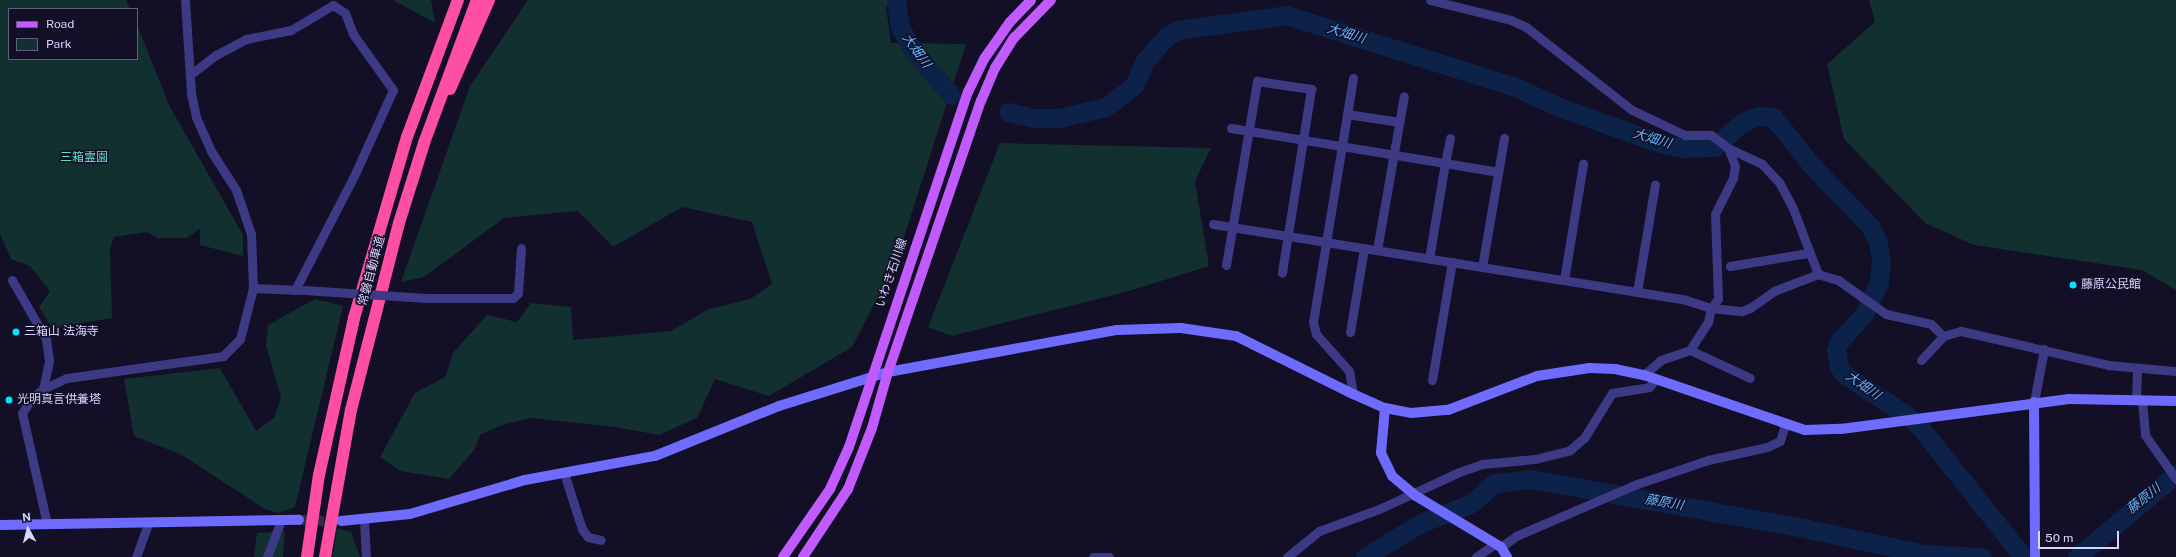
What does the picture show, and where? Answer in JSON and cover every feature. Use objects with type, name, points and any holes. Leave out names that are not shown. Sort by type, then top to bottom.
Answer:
[{"type":"highway","name":"常磐自動車道","points":[[307,557],[319,476],[354,318],[407,137],[458,0]]},
{"type":"highway","name":"常磐自動車道","points":[[325,557],[351,410],[397,230],[424,143],[477,0]]},
{"type":"highway","points":[[424,143],[489,0]]},
{"type":"main road","name":"いわき石川線","points":[[782,557],[830,489],[849,447],[870,377],[968,92],[984,59],[1010,22],[1031,0]]},
{"type":"main road","points":[[803,557],[848,489],[872,428],[888,372],[984,94],[1014,38],[1050,0]]},
{"type":"street","points":[[47,524],[22,413],[32,398],[43,389],[67,378],[223,356],[240,339],[253,288],[251,234],[236,190],[211,151],[196,117],[190,75],[185,0]]},
{"type":"street","points":[[1430,0],[1511,20],[1545,40],[1592,82],[1632,110],[1685,135],[1710,134],[1727,148],[1762,164],[1779,182],[1792,206],[1808,253],[1818,274]]},
{"type":"street","points":[[190,75],[216,55],[246,39],[291,30],[332,5],[345,14],[353,34],[393,90],[300,290]]},
{"type":"street","points":[[1353,78],[1313,329],[1349,371],[1353,394]]},
{"type":"street","points":[[1226,265],[1257,81],[1311,89],[1282,273]]},
{"type":"street","points":[[1377,250],[1404,96]]},
{"type":"street","points":[[1347,114],[1399,122]]},
{"type":"street","points":[[1231,128],[1498,172]]},
{"type":"street","points":[[1430,258],[1450,138]]},
{"type":"street","points":[[1482,267],[1504,138]]},
{"type":"street","points":[[1644,375],[1662,360],[1690,350],[1708,322],[1711,308],[1718,299],[1715,214],[1734,178],[1735,166],[1727,148]]},
{"type":"street","points":[[1564,280],[1583,164]]},
{"type":"street","points":[[1637,292],[1655,184]]},
{"type":"street","points":[[1213,224],[1637,292],[1705,304],[1711,308],[1746,309],[1774,290],[1818,274],[1838,280],[1875,307],[1897,318],[1930,324],[1943,336]]},
{"type":"street","points":[[253,288],[427,298],[513,298],[518,293],[521,248]]},
{"type":"street","points":[[1350,332],[1364,248]]},
{"type":"street","points":[[1730,266],[1808,253]]},
{"type":"street","points":[[1432,380],[1452,262]]},
{"type":"street","points":[[12,280],[46,339],[49,361],[43,389]]},
{"type":"street","points":[[342,521],[364,520],[410,514],[525,480],[655,456],[779,406],[888,372],[1117,330],[1181,328],[1214,331],[1251,341],[1353,394],[1384,408],[1428,414],[1448,410],[1537,376],[1583,369],[1615,369],[1644,375],[1785,425],[1824,430],[2034,402],[2176,400]]},
{"type":"street","points":[[1921,360],[1943,336],[1961,331],[2108,365],[2176,371]]},
{"type":"street","points":[[2035,552],[2034,402],[2044,349]]},
{"type":"street","points":[[1690,350],[1750,378]]},
{"type":"street","points":[[2137,368],[2139,400],[2145,435],[2176,480]]},
{"type":"street","points":[[1287,557],[1319,531],[1379,509],[1482,464],[1535,459],[1570,450],[1584,438],[1612,393],[1649,387],[1656,380]]},
{"type":"street","points":[[1384,408],[1381,453],[1384,465],[1392,476],[1414,494],[1497,546],[1507,557]]},
{"type":"street","points":[[1476,557],[1516,536],[1637,484],[1708,460],[1767,447],[1780,441],[1785,425]]},
{"type":"street","points":[[564,473],[582,529],[588,537],[601,540]]},
{"type":"street","points":[[267,557],[281,520]]},
{"type":"street","points":[[0,525],[299,520]]},
{"type":"street","points":[[364,520],[366,557]]},
{"type":"street","points":[[136,557],[149,522]]},
{"type":"street","points":[[1093,557],[1109,557]]},
{"type":"green space","name":"三箱霊園","points":[[0,0],[126,0],[130,8],[8,8],[8,60],[138,60],[138,27],[170,107],[243,235],[243,256],[200,245],[200,229],[186,238],[158,238],[147,232],[114,237],[110,249],[112,318],[52,328],[39,307],[50,291],[30,266],[11,259],[0,234]]},
{"type":"green space","points":[[393,0],[431,0],[435,23]]},
{"type":"green space","points":[[528,0],[900,0],[886,7],[891,43],[966,44],[896,262],[852,347],[769,396],[715,379],[697,418],[659,435],[615,427],[531,418],[505,424],[481,434],[474,450],[449,479],[400,471],[380,457],[415,393],[445,377],[453,353],[487,315],[517,322],[531,303],[571,307],[573,340],[671,331],[709,309],[750,299],[772,284],[752,222],[682,207],[613,247],[578,211],[504,218],[424,277],[401,282],[470,86]]},
{"type":"green space","points":[[1869,0],[2176,0],[2176,290],[2142,270],[1974,245],[1925,223],[1844,139],[1827,64],[1875,22]]},
{"type":"green space","points":[[1000,143],[1211,148],[1195,181],[1209,266],[1129,291],[952,336],[928,327]]},
{"type":"green space","points":[[315,299],[343,306],[295,507],[278,513],[265,509],[182,455],[134,436],[124,379],[220,368],[256,431],[274,418],[281,397],[266,346],[268,325]]},
{"type":"green space","points":[[337,528],[351,532],[360,557],[333,557]]},
{"type":"green space","points":[[285,531],[283,557],[254,557],[257,533]]},
{"type":"waterway","name":"大畑川","points":[[896,0],[900,27],[912,49],[951,95]]},
{"type":"waterway","name":"大畑川","points":[[1008,112],[1033,118],[1059,118],[1106,107],[1135,84],[1145,61],[1166,37],[1177,30],[1286,15],[1513,86],[1559,107],[1659,143],[1683,148],[1714,147],[1743,122],[1758,116],[1773,117],[1814,168],[1870,226],[1877,240],[1881,259],[1879,282],[1864,314],[1839,342],[1836,350],[1839,367],[1845,375],[1905,414],[1920,427],[2023,557]]},
{"type":"waterway","name":"藤原川","points":[[2077,557],[2176,474]]},
{"type":"waterway","name":"藤原川","points":[[1365,557],[1419,524],[1472,503],[1494,483],[1531,479],[1808,529],[1924,554],[1982,557]]},
{"type":"tunnel","points":[[299,520],[337,521]]},
{"type":"place","name":"藤原公民館","points":[[2073,285]]},
{"type":"place","name":"三箱山 法海寺","points":[[16,332]]},
{"type":"place","name":"光明真言供養塔","points":[[9,400]]}]
